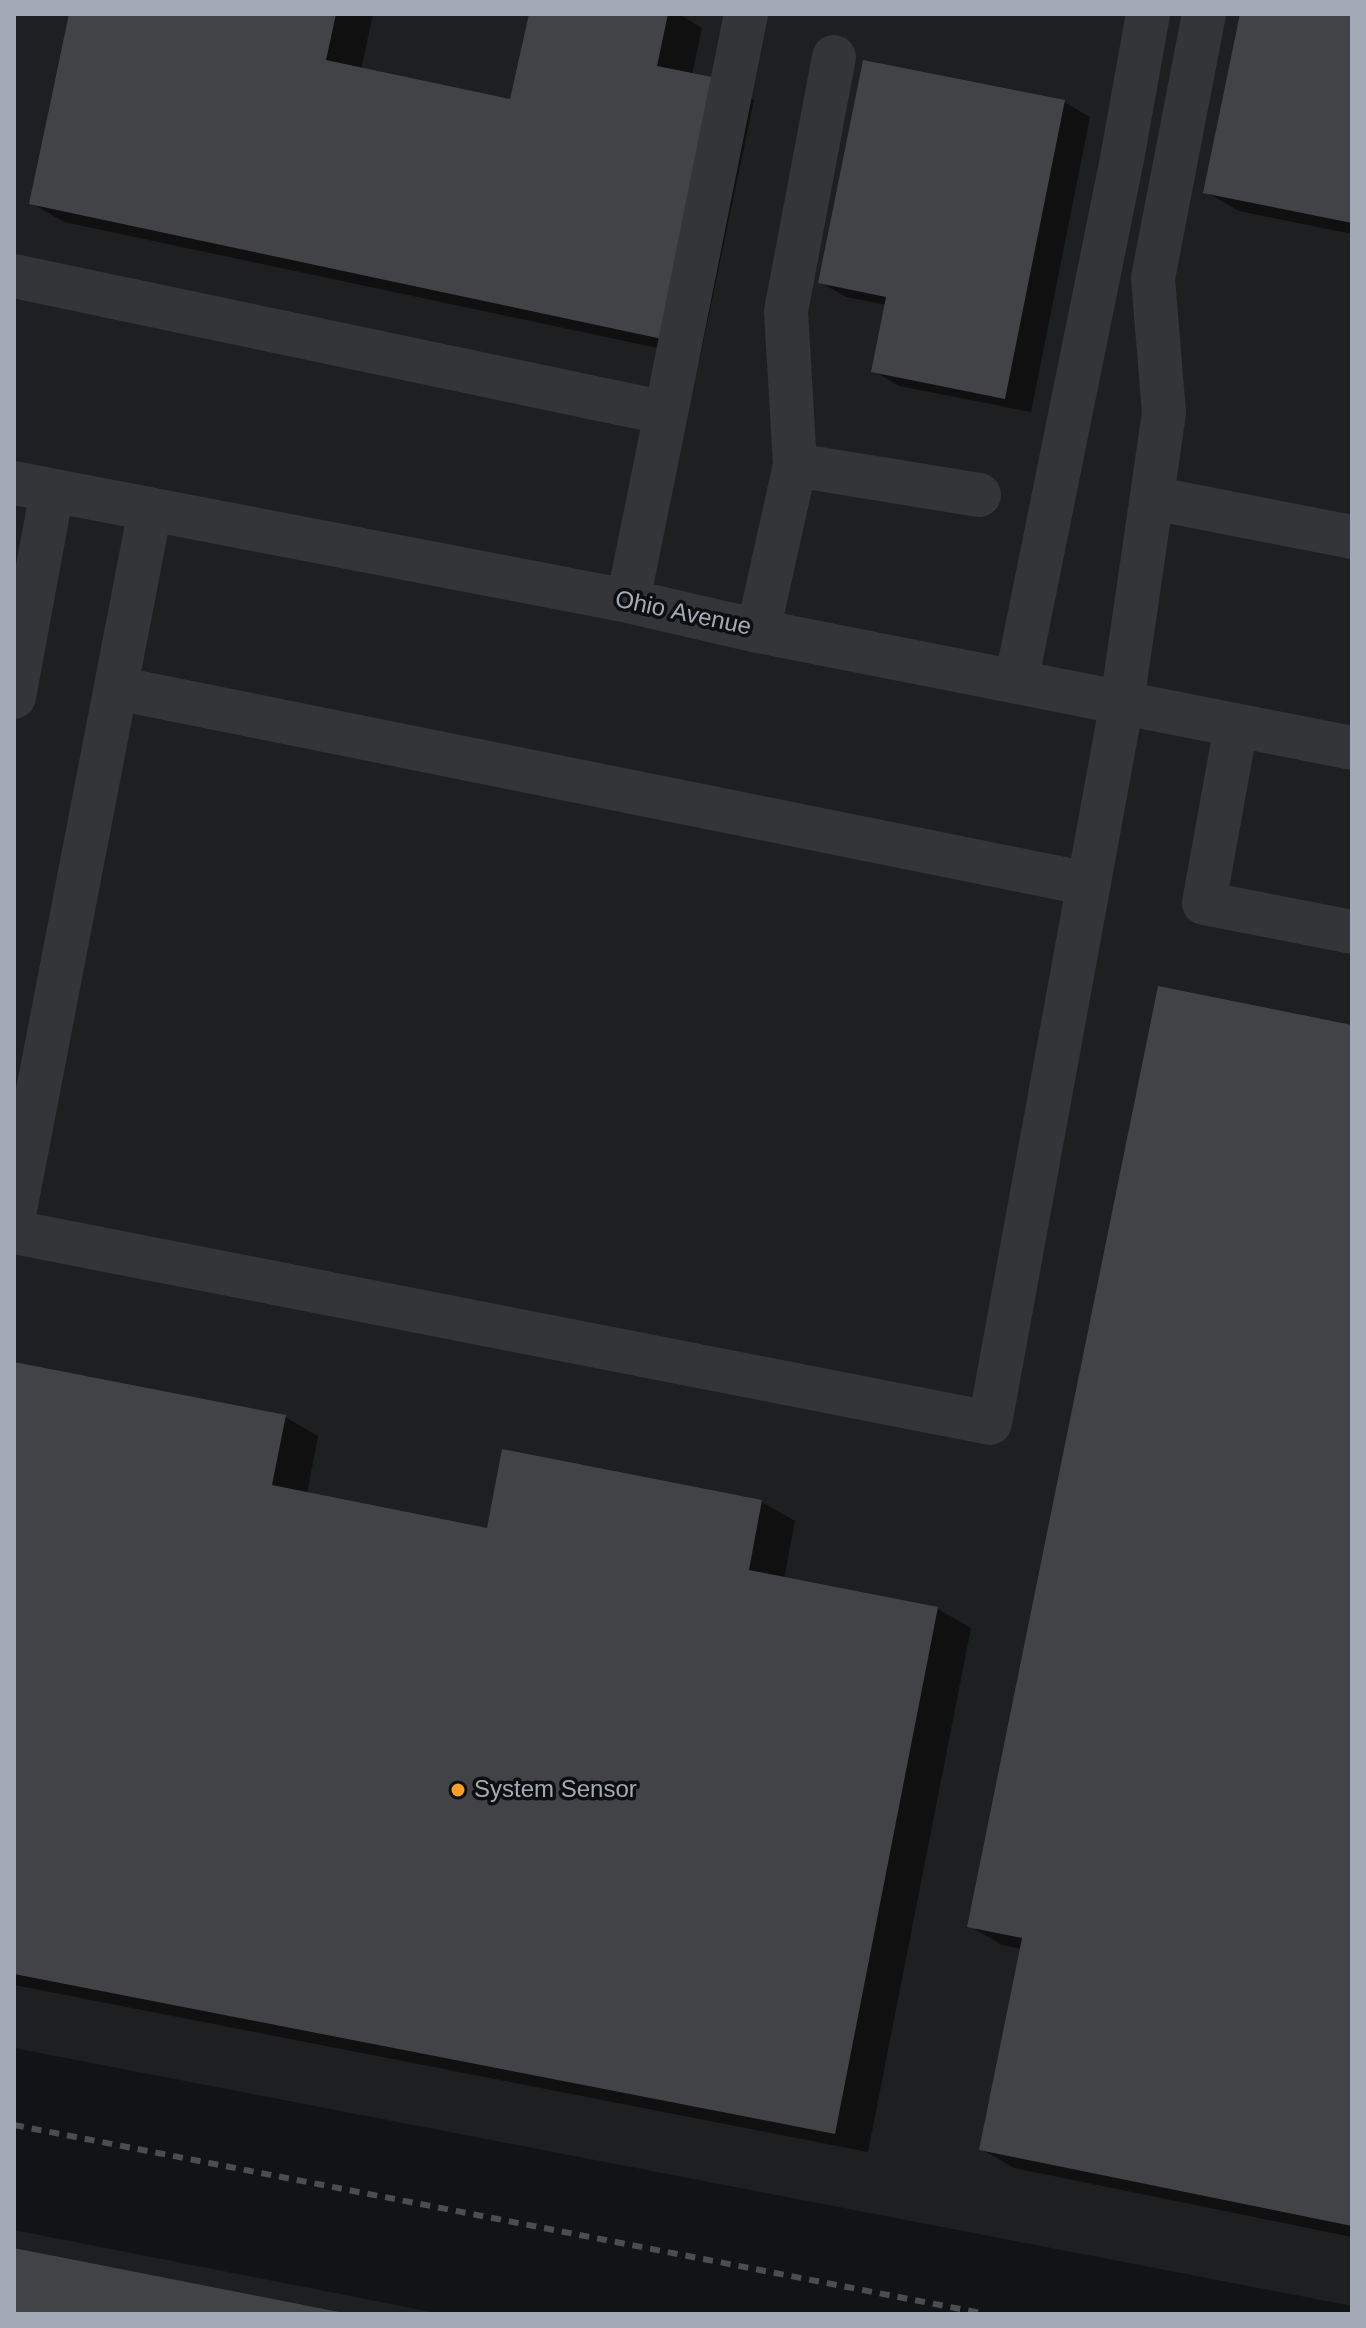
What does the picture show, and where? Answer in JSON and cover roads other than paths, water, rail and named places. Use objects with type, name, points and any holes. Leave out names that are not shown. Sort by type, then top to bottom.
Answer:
[{"type":"street","points":[[628,601],[746,14]]},
{"type":"street","points":[[1016,682],[1119,175],[1148,14]]},
{"type":"street","points":[[14,1232],[990,1423],[1122,702],[1164,413],[1153,278],[1204,14]]},
{"type":"street","points":[[758,631],[795,465],[786,311],[834,57]]},
{"type":"street","points":[[14,276],[666,413]]},
{"type":"street","points":[[795,465],[979,495]]},
{"type":"street","points":[[14,697],[33,487]]},
{"type":"street","name":"Ohio Avenue","points":[[33,487],[628,601],[758,631],[1352,748]]},
{"type":"street","points":[[1152,498],[1352,537]]},
{"type":"street","points":[[14,1215],[150,510]]},
{"type":"street","points":[[116,688],[1089,884]]},
{"type":"street","points":[[1236,726],[1204,903],[1352,932]]},
{"type":"railway","points":[[14,2125],[986,2314]]},
{"type":"place","name":"System Sensor","points":[[458,1790]]}]
